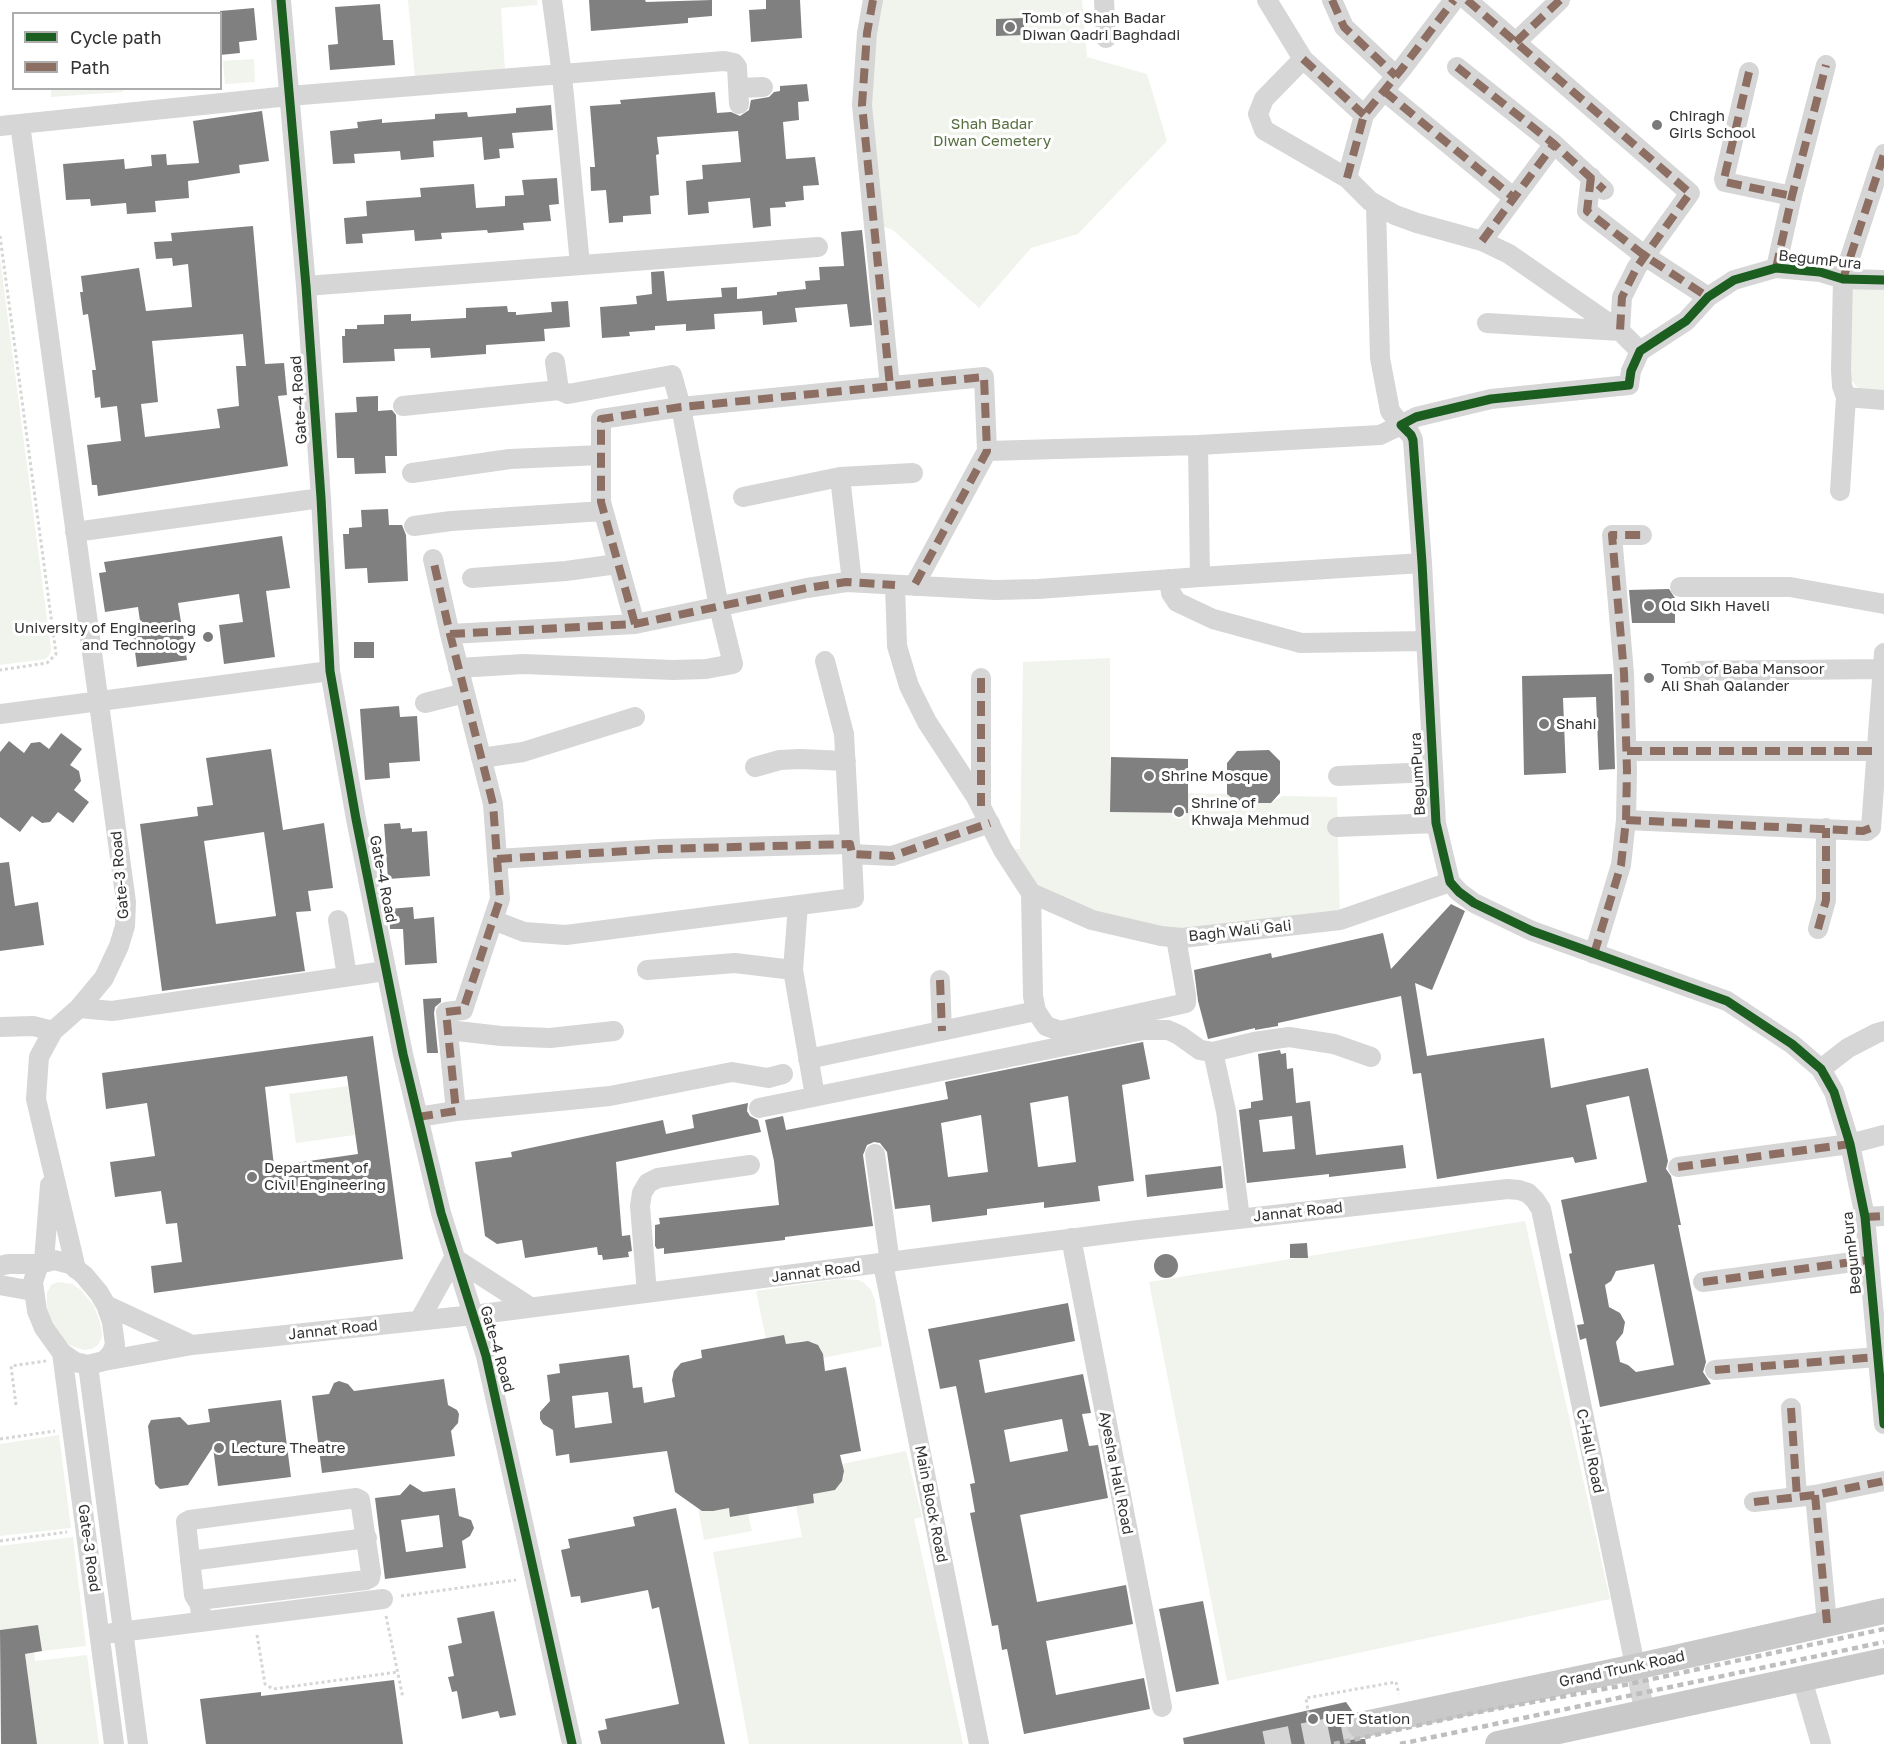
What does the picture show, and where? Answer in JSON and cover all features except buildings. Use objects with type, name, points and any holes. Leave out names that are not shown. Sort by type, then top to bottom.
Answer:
[{"type":"main road","name":"Grand Trunk Road","points":[[1360,1725],[1884,1611]]},
{"type":"main road","points":[[1498,1744],[1527,1741],[1884,1661]]},
{"type":"street","name":"Gate-4 Road","points":[[281,0],[306,286],[330,671],[385,971],[441,1213],[486,1356],[572,1744]]},
{"type":"street","points":[[552,0],[562,75],[580,265]]},
{"type":"street","points":[[873,0],[867,33],[862,105],[890,386]]},
{"type":"street","points":[[1104,0],[1106,38]]},
{"type":"street","points":[[1267,0],[1303,59],[1364,115]]},
{"type":"street","points":[[1332,0],[1344,27],[1390,84],[1514,198]]},
{"type":"street","points":[[1347,178],[1364,115],[1454,0]]},
{"type":"street","points":[[1467,0],[1690,193],[1637,267],[1622,297],[1620,332]]},
{"type":"street","points":[[1515,42],[1560,0]]},
{"type":"street","points":[[987,451],[1198,445],[1380,435],[1416,417],[1491,399],[1629,385],[1631,371],[1640,351],[1620,332],[1509,254],[1482,241],[1417,223],[1376,206],[1347,178],[1264,130],[1258,114],[1264,99],[1303,59]]},
{"type":"street","points":[[0,126],[290,96],[729,61],[737,67],[739,96],[763,87]]},
{"type":"street","points":[[1776,268],[1826,65]]},
{"type":"street","points":[[1457,67],[1554,144],[1598,184],[1587,211],[1646,256],[1708,297]]},
{"type":"street","points":[[1749,72],[1725,182],[1792,196]]},
{"type":"street","name":"Gate-3 Road","points":[[20,124],[126,902],[125,926],[119,946],[104,978],[79,1008],[53,1031],[39,1057],[36,1099],[76,1269]]},
{"type":"street","points":[[1482,241],[1554,144]]},
{"type":"street","points":[[1840,491],[1846,397],[1842,386],[1841,370],[1843,279],[1880,179],[1884,154]]},
{"type":"street","name":"BegumPura","points":[[1376,206],[1380,358],[1390,411],[1413,440],[1436,824],[1450,882],[1459,892],[1501,917],[1594,954],[1727,1001],[1792,1044],[1821,1069],[1834,1092],[1874,1217],[1868,1260],[1883,1414]]},
{"type":"street","points":[[306,286],[818,247]]},
{"type":"street","name":"BegumPura","points":[[1640,351],[1686,321],[1708,297],[1734,280],[1776,268],[1820,272],[1843,279],[1884,280]]},
{"type":"street","points":[[1487,323],[1620,332]]},
{"type":"street","points":[[555,362],[559,390]]},
{"type":"street","points":[[403,406],[559,390],[567,394],[672,375],[681,407],[719,606],[733,664],[706,669],[673,670],[523,664],[459,668]]},
{"type":"street","points":[[635,624],[601,502],[601,419],[681,407],[984,377],[987,451],[904,586],[897,646],[909,686],[927,722],[1031,893],[1033,996],[1036,1011],[1046,1026],[1060,1031],[1186,1003],[1176,938]]},
{"type":"street","points":[[1846,397],[1884,400]]},
{"type":"street","points":[[1198,445],[1200,577]]},
{"type":"street","points":[[412,473],[510,459],[601,455]]},
{"type":"street","points":[[743,497],[840,477],[913,473]]},
{"type":"street","points":[[840,477],[852,582]]},
{"type":"street","points":[[75,532],[321,498]]},
{"type":"street","points":[[414,526],[451,521],[603,511]]},
{"type":"street","points":[[1594,954],[1621,865],[1626,820],[1627,751],[1624,673],[1612,534],[1642,535]]},
{"type":"street","points":[[433,559],[493,804],[500,899],[463,1010],[446,1012],[456,1111]]},
{"type":"street","points":[[450,634],[635,624],[807,588],[852,582],[995,590],[1038,589],[1422,563]]},
{"type":"street","points":[[472,578],[566,571],[617,564]]},
{"type":"street","points":[[1169,579],[1171,593],[1177,602],[1213,620],[1301,643],[1425,641]]},
{"type":"street","points":[[1680,587],[1790,587],[1884,604]]},
{"type":"street","points":[[493,920],[524,932],[566,935],[854,898],[844,734],[825,661]]},
{"type":"street","points":[[1626,820],[1867,831],[1878,818],[1877,751],[1881,725],[1883,661],[1690,671]]},
{"type":"street","points":[[0,714],[330,671]]},
{"type":"street","points":[[981,678],[985,815]]},
{"type":"street","points":[[425,703],[465,693]]},
{"type":"street","points":[[481,758],[523,752],[635,717]]},
{"type":"street","points":[[1627,751],[1877,751]]},
{"type":"street","points":[[755,767],[780,760],[846,761]]},
{"type":"street","points":[[1338,776],[1433,772]]},
{"type":"street","points":[[497,859],[660,849],[851,849],[892,856],[985,815]]},
{"type":"street","points":[[1337,827],[1436,824]]},
{"type":"street","points":[[1818,929],[1826,900],[1826,828]]},
{"type":"street","name":"Bagh Wali Gali","points":[[1031,893],[1092,920],[1176,938],[1340,920],[1450,882]]},
{"type":"street","points":[[798,905],[793,970],[815,1096]]},
{"type":"street","points":[[338,920],[347,976]]},
{"type":"street","points":[[647,970],[735,963],[793,970]]},
{"type":"street","points":[[79,1008],[112,1011],[385,971]]},
{"type":"street","points":[[940,980],[942,1031]]},
{"type":"street","points":[[808,1059],[1036,1011]]},
{"type":"street","points":[[0,1027],[33,1026],[53,1031]]},
{"type":"street","points":[[448,1030],[550,1038],[614,1030]]},
{"type":"street","points":[[759,1108],[1143,1030],[1168,1030],[1200,1050],[1213,1052],[1288,1037],[1334,1044],[1371,1057]]},
{"type":"street","points":[[1821,1069],[1848,1048],[1884,1031]]},
{"type":"street","points":[[1213,1052],[1226,1111],[1240,1218]]},
{"type":"street","points":[[418,1117],[456,1111],[610,1096],[732,1072],[768,1078],[783,1074]]},
{"type":"street","points":[[1678,1167],[1850,1144],[1884,1135]]},
{"type":"street","name":"Main Block Road","points":[[875,1154],[887,1263],[979,1744]]},
{"type":"street","points":[[647,1293],[640,1206],[642,1192],[648,1183],[658,1178],[750,1165]]},
{"type":"street","points":[[0,1266],[42,1263],[54,1260],[76,1269],[92,1283],[106,1305],[112,1322],[115,1345],[111,1354],[96,1363],[75,1362],[62,1356],[44,1328],[37,1311],[33,1291],[35,1272],[42,1263],[52,1167]]},
{"type":"street","name":"Jannat Road","points":[[96,1363],[192,1345],[473,1315],[1071,1238],[1508,1189],[1528,1193]]},
{"type":"street","name":"C-Hall Road","points":[[1528,1193],[1541,1209],[1646,1714]]},
{"type":"street","name":"Ayesha Hall Road","points":[[1071,1238],[1161,1707]]},
{"type":"street","points":[[419,1321],[454,1258],[530,1307]]},
{"type":"street","points":[[1703,1281],[1868,1260]]},
{"type":"street","points":[[0,1285],[33,1291]]},
{"type":"street","points":[[106,1305],[192,1345]]},
{"type":"street","name":"Gate-3 Road","points":[[62,1356],[114,1744]]},
{"type":"street","points":[[1715,1370],[1877,1357]]},
{"type":"street","points":[[96,1363],[138,1744]]},
{"type":"street","points":[[1791,1408],[1827,1623]]},
{"type":"street","points":[[1754,1502],[1806,1496],[1884,1481]]},
{"type":"street","points":[[199,1600],[370,1578],[367,1538],[360,1500],[345,1500],[186,1522],[195,1598],[199,1600],[202,1622]]},
{"type":"street","points":[[190,1561],[367,1538]]},
{"type":"street","points":[[100,1635],[382,1599]]},
{"type":"street","points":[[1802,1679],[1821,1744]]},
{"type":"path","points":[[0,236],[56,654],[46,663],[0,670]]},
{"type":"path","points":[[16,1406],[11,1366],[62,1356]]},
{"type":"path","points":[[0,1439],[72,1428]]},
{"type":"path","points":[[0,1541],[86,1530]]},
{"type":"path","points":[[403,1698],[382,1599],[536,1578]]},
{"type":"path","points":[[254,1615],[265,1684],[268,1687],[279,1689],[398,1672]]},
{"type":"path","points":[[1313,1744],[1306,1698],[1380,1684]]},
{"type":"green space","points":[[408,0],[537,0],[538,5],[501,8],[505,70],[415,78]]},
{"type":"green space","name":"Shah Badar Diwan Cemetery","points":[[880,0],[1082,0],[1087,57],[1147,74],[1167,141],[1078,234],[1031,248],[979,308],[893,230],[877,224],[870,106]]},
{"type":"green space","points":[[254,59],[255,82],[225,84],[223,61]]},
{"type":"green space","points":[[51,90],[123,90],[123,92],[51,97]]},
{"type":"green space","points":[[0,258],[51,649],[46,659],[0,665]]},
{"type":"green space","points":[[1850,286],[1884,288],[1884,392],[1867,392],[1856,386],[1849,377]]},
{"type":"green space","name":"Shrine of Khwaja Mehmud","points":[[1110,658],[1110,812],[1188,813],[1188,793],[1227,794],[1238,803],[1271,803],[1282,796],[1337,797],[1340,920],[1182,938],[1031,893],[1003,850],[1020,849],[1023,662]]},
{"type":"green space","points":[[348,1086],[355,1135],[296,1143],[289,1094]]},
{"type":"green space","points":[[1525,1221],[1610,1599],[1227,1681],[1149,1282]]},
{"type":"green space","points":[[840,1279],[858,1280],[871,1290],[875,1300],[882,1346],[823,1358],[821,1349],[813,1342],[802,1341],[786,1344],[784,1335],[766,1339],[756,1291]]},
{"type":"green space","points":[[58,1282],[72,1284],[81,1290],[94,1306],[102,1337],[98,1345],[92,1349],[84,1350],[69,1345],[61,1338],[51,1322],[47,1311],[47,1293],[51,1285]]},
{"type":"green space","points":[[59,1435],[71,1528],[0,1536],[0,1444]]},
{"type":"green space","points":[[906,1451],[922,1517],[914,1519],[963,1744],[749,1744],[713,1552],[802,1537],[796,1506],[813,1494],[835,1490],[844,1476],[842,1464]]},
{"type":"green space","points":[[698,1508],[707,1511],[729,1508],[731,1517],[748,1514],[752,1531],[704,1540]]},
{"type":"green space","points":[[73,1537],[86,1646],[42,1651],[38,1625],[0,1630],[0,1546]]},
{"type":"green space","points":[[34,1652],[35,1661],[87,1655],[99,1744],[37,1744],[25,1654]]},
{"type":"tunnel","points":[[1265,1744],[1360,1725]]},
{"type":"railway","points":[[1334,1744],[1884,1629]]},
{"type":"railway","points":[[1400,1744],[1884,1642]]},
{"type":"marked path","points":[[873,0],[867,33],[862,105],[890,386]]},
{"type":"marked path","points":[[1332,0],[1344,27],[1396,76]]},
{"type":"marked path","points":[[1347,178],[1364,115],[1454,0]]},
{"type":"marked path","points":[[1467,0],[1690,193],[1637,267],[1622,297],[1620,331]]},
{"type":"marked path","points":[[1516,42],[1560,0]]},
{"type":"marked path","points":[[1303,59],[1364,115]]},
{"type":"marked path","points":[[1776,268],[1826,65]]},
{"type":"marked path","points":[[1457,67],[1554,144],[1604,190]]},
{"type":"marked path","points":[[1749,72],[1725,182],[1792,196]]},
{"type":"marked path","points":[[1384,91],[1514,198]]},
{"type":"marked path","points":[[1482,241],[1554,144]]},
{"type":"marked path","points":[[1843,279],[1884,154]]},
{"type":"marked path","points":[[1591,177],[1587,211],[1645,256],[1708,297]]},
{"type":"marked path","points":[[635,624],[601,502],[601,419],[681,407],[984,377],[987,451],[914,586]]},
{"type":"marked path","points":[[1594,954],[1621,865],[1626,820],[1624,673],[1612,535],[1642,535]]},
{"type":"marked path","points":[[418,1117],[456,1111],[446,1012],[463,1010],[500,899],[493,804],[433,559]]},
{"type":"marked path","points":[[450,634],[635,624],[846,582],[895,585]]},
{"type":"marked path","points":[[981,678],[981,806]]},
{"type":"marked path","points":[[1627,751],[1877,751]]},
{"type":"marked path","points":[[1626,820],[1863,831],[1871,828]]},
{"type":"marked path","points":[[497,859],[660,849],[850,844],[852,854],[892,856],[990,823]]},
{"type":"marked path","points":[[1818,929],[1826,900],[1826,828]]},
{"type":"marked path","points":[[940,980],[942,1031]]},
{"type":"marked path","points":[[1678,1167],[1850,1144]]},
{"type":"marked path","points":[[1865,1217],[1884,1216]]},
{"type":"marked path","points":[[1703,1282],[1868,1260]]},
{"type":"marked path","points":[[1715,1370],[1877,1357]]},
{"type":"marked path","points":[[1791,1408],[1797,1497]]},
{"type":"marked path","points":[[1754,1502],[1815,1495],[1884,1481]]},
{"type":"marked path","points":[[1815,1495],[1827,1623]]},
{"type":"cycle path","points":[[281,0],[306,286],[330,671],[356,819],[403,1054],[441,1213],[486,1356],[572,1744]]},
{"type":"cycle path","points":[[1884,280],[1843,279],[1820,272],[1776,268],[1734,280],[1708,297],[1686,321],[1640,351],[1631,371],[1629,385],[1491,399],[1416,417],[1401,425],[1413,440],[1436,823],[1450,882],[1474,903],[1532,931],[1727,1001],[1792,1044],[1821,1069],[1834,1092],[1850,1144],[1865,1217],[1884,1424]]},
{"type":"place","name":"Tomb of Shah Badar Diwan Qadri Baghdadi","points":[[1010,27]]},
{"type":"place","name":"Chiragh Girls School","points":[[1657,125]]},
{"type":"place","name":"Old Sikh Haveli","points":[[1649,606]]},
{"type":"place","name":"University of Engineering and Technology","points":[[208,637]]},
{"type":"place","name":"Tomb of Baba Mansoor Ali Shah Qalander","points":[[1649,678]]},
{"type":"place","name":"Shahi","points":[[1544,724]]},
{"type":"place","name":"Shrine Mosque","points":[[1149,776]]},
{"type":"place","name":"Shrine of Khwaja Mehmud","points":[[1179,812]]},
{"type":"place","name":"Department of Civil Engineering","points":[[252,1177]]},
{"type":"place","name":"Lecture Theatre","points":[[219,1448]]},
{"type":"place","name":"UET Station","points":[[1313,1719]]}]
